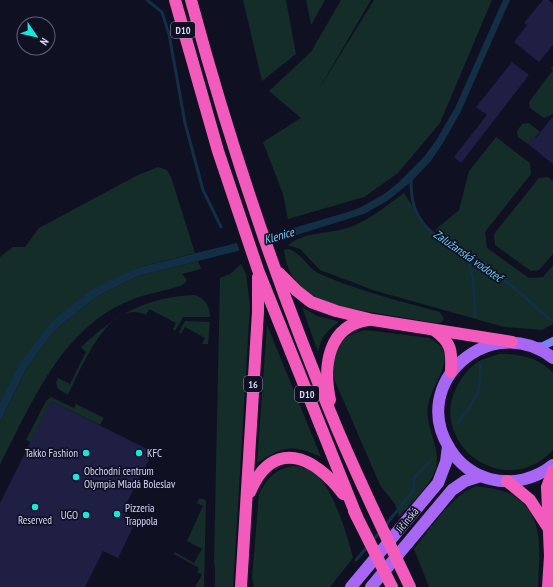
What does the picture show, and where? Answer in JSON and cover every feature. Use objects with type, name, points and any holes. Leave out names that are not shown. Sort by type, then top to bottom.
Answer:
[{"type":"highway","name":"D10","points":[[175,0],[191,60],[239,216],[258,270],[357,517],[392,587]]},
{"type":"highway","name":"D10","points":[[192,0],[230,136],[273,265],[336,426],[369,501],[410,587]]},
{"type":"highway","points":[[273,265],[289,284],[311,302],[336,311],[373,320],[512,342]]},
{"type":"highway","name":"16","points":[[241,581],[258,312],[258,270]]},
{"type":"highway","points":[[336,426],[330,397],[327,371],[332,344],[340,334],[350,326],[361,321],[373,320]]},
{"type":"highway","points":[[433,330],[443,337],[451,348],[451,372]]},
{"type":"highway","points":[[247,498],[254,481],[268,464],[278,460],[300,459],[311,462],[330,477],[345,496],[357,517]]},
{"type":"highway","points":[[548,587],[550,556],[547,487],[553,471]]},
{"type":"highway","points":[[507,482],[530,500],[548,527]]},
{"type":"highway","points":[[241,581],[245,587]]},
{"type":"main road","points":[[553,358],[533,347],[512,342],[494,344],[478,349],[468,355],[451,372],[442,390],[439,408],[441,428],[448,446],[458,461],[481,476],[507,482],[534,476],[553,465]]},
{"type":"main road","name":"Jičínská","points":[[351,587],[438,483],[446,462],[448,446]]},
{"type":"main road","name":"Jičínská","points":[[371,587],[452,490],[465,481],[481,476]]},
{"type":"street","points":[[533,347],[543,346],[553,341]]},
{"type":"green space","points":[[243,0],[286,0],[296,54],[262,81]]},
{"type":"green space","points":[[306,0],[325,0],[311,25]]},
{"type":"green space","points":[[341,0],[371,0],[316,94],[374,0],[492,0],[440,123],[398,173],[364,197],[288,219],[283,194],[263,142],[301,118],[269,91],[311,52]]},
{"type":"green space","points":[[553,70],[553,114],[544,118],[530,108],[529,102]]},
{"type":"green space","points":[[529,123],[540,132],[528,144],[518,137],[517,131],[522,124]]},
{"type":"green space","points":[[496,137],[530,163],[531,174],[485,232],[487,248],[529,278],[543,277],[553,265],[553,324],[542,330],[504,327],[373,290],[320,270],[300,249],[288,245],[303,237],[337,231],[360,223],[386,207],[404,193],[424,223],[432,232],[504,282],[435,230],[459,210],[469,171]]},
{"type":"green space","points":[[158,167],[167,170],[171,177],[195,253],[136,268],[50,323],[0,403],[0,257],[13,247],[25,247],[39,228],[136,176]]},
{"type":"green space","points":[[548,177],[553,181],[553,254],[539,270],[531,271],[495,245],[494,234],[539,178]]},
{"type":"green space","points":[[289,249],[320,274],[364,291],[440,312],[444,319],[440,323],[436,323],[370,312],[327,302],[303,288],[294,279],[288,266],[284,250]]},
{"type":"green space","points":[[198,261],[201,269],[182,274],[187,280],[183,285],[131,300],[107,313],[86,329],[67,348],[37,393],[0,465],[0,422],[26,369],[55,330],[96,297],[138,276]]},
{"type":"green space","points":[[241,264],[246,274],[250,306],[233,587],[215,587],[214,562],[220,278],[230,274]]},
{"type":"green space","points":[[194,295],[204,300],[208,306],[210,317],[183,317],[175,331],[173,329],[176,323],[149,309],[146,315],[133,312],[122,315],[161,299]]},
{"type":"green space","points":[[302,307],[317,316],[338,321],[338,323],[325,335],[318,352]]},
{"type":"green space","points":[[118,318],[108,326],[88,354],[68,395],[58,389],[56,382],[58,378],[70,384],[86,352],[81,347]]},
{"type":"green space","points":[[185,321],[210,322],[208,344],[202,344],[205,338],[185,327],[181,334],[179,332]]},
{"type":"green space","points":[[267,325],[321,457],[303,450],[288,449],[274,453],[257,463]]},
{"type":"green space","points":[[366,330],[429,338],[440,346],[445,354],[444,364],[432,393],[427,413],[437,454],[435,471],[429,483],[399,517],[395,504],[380,485],[335,381],[334,362],[338,347],[349,336]]},
{"type":"green space","points":[[499,354],[521,356],[535,360],[553,373],[553,450],[534,465],[513,470],[492,467],[474,458],[460,443],[452,425],[451,403],[460,381],[469,369],[478,362]]},
{"type":"green space","points":[[51,397],[74,408],[76,404],[104,418],[100,425],[51,401],[31,442],[26,440],[46,401]]},
{"type":"green space","points":[[294,466],[314,472],[327,488],[343,525],[353,558],[330,587],[254,587],[252,578],[259,494],[265,483],[273,475],[282,469]]},
{"type":"green space","points":[[476,486],[504,491],[523,503],[531,512],[538,536],[538,587],[429,587],[414,549],[442,513],[458,497]]},
{"type":"green space","points":[[199,499],[204,499],[206,501],[204,587],[195,587],[202,575],[197,572],[199,568],[174,554],[175,552],[194,563],[202,549],[187,541],[203,506],[197,503]]},
{"type":"water","name":"Klenice","points":[[503,0],[510,0],[461,111],[443,143],[430,162],[411,182],[387,201],[364,214],[277,241],[138,276],[96,297],[55,330],[26,369],[0,422],[0,403],[19,365],[50,323],[92,289],[136,268],[273,234],[348,212],[361,207],[384,194],[398,183],[424,157],[437,139],[455,108]]},
{"type":"pier","points":[[275,231],[279,242],[240,252],[236,241]]},
{"type":"building","points":[[543,0],[548,0],[553,4],[553,45],[539,62],[514,42],[527,25],[524,23]]},
{"type":"building","points":[[512,62],[529,75],[461,163],[454,157],[487,115],[476,107]]},
{"type":"building","points":[[553,116],[553,164],[528,144],[533,136],[536,138]]},
{"type":"building","name":"Obchodní centrum Olympia Mladá Boleslav","points":[[51,401],[153,452],[122,512],[137,519],[118,558],[103,551],[85,587],[0,587],[0,503]]},
{"type":"waterway","points":[[147,0],[162,12],[169,34],[185,123],[203,190],[221,227]]},
{"type":"waterway","name":"Zalužanská vodoteč","points":[[411,179],[414,205],[425,226],[435,235],[466,252],[499,275],[549,319]]},
{"type":"waterway","points":[[465,251],[473,277],[475,316]]},
{"type":"waterway","points":[[458,423],[476,396],[480,382],[480,365]]},
{"type":"waterway","points":[[384,527],[414,490],[414,478],[431,460]]},
{"type":"waterway","points":[[373,540],[381,531]]},
{"type":"waterway","points":[[356,560],[368,546]]},
{"type":"place","name":"Takko Fashion","points":[[86,453]]},
{"type":"place","name":"KFC","points":[[139,453]]},
{"type":"place","name":"Obchodní centrum Olympia Mladá Boleslav","points":[[76,477]]},
{"type":"place","name":"Reserved","points":[[35,507]]},
{"type":"place","name":"Pizzeria Trappola","points":[[117,514]]},
{"type":"place","name":"UGO","points":[[86,515]]}]
